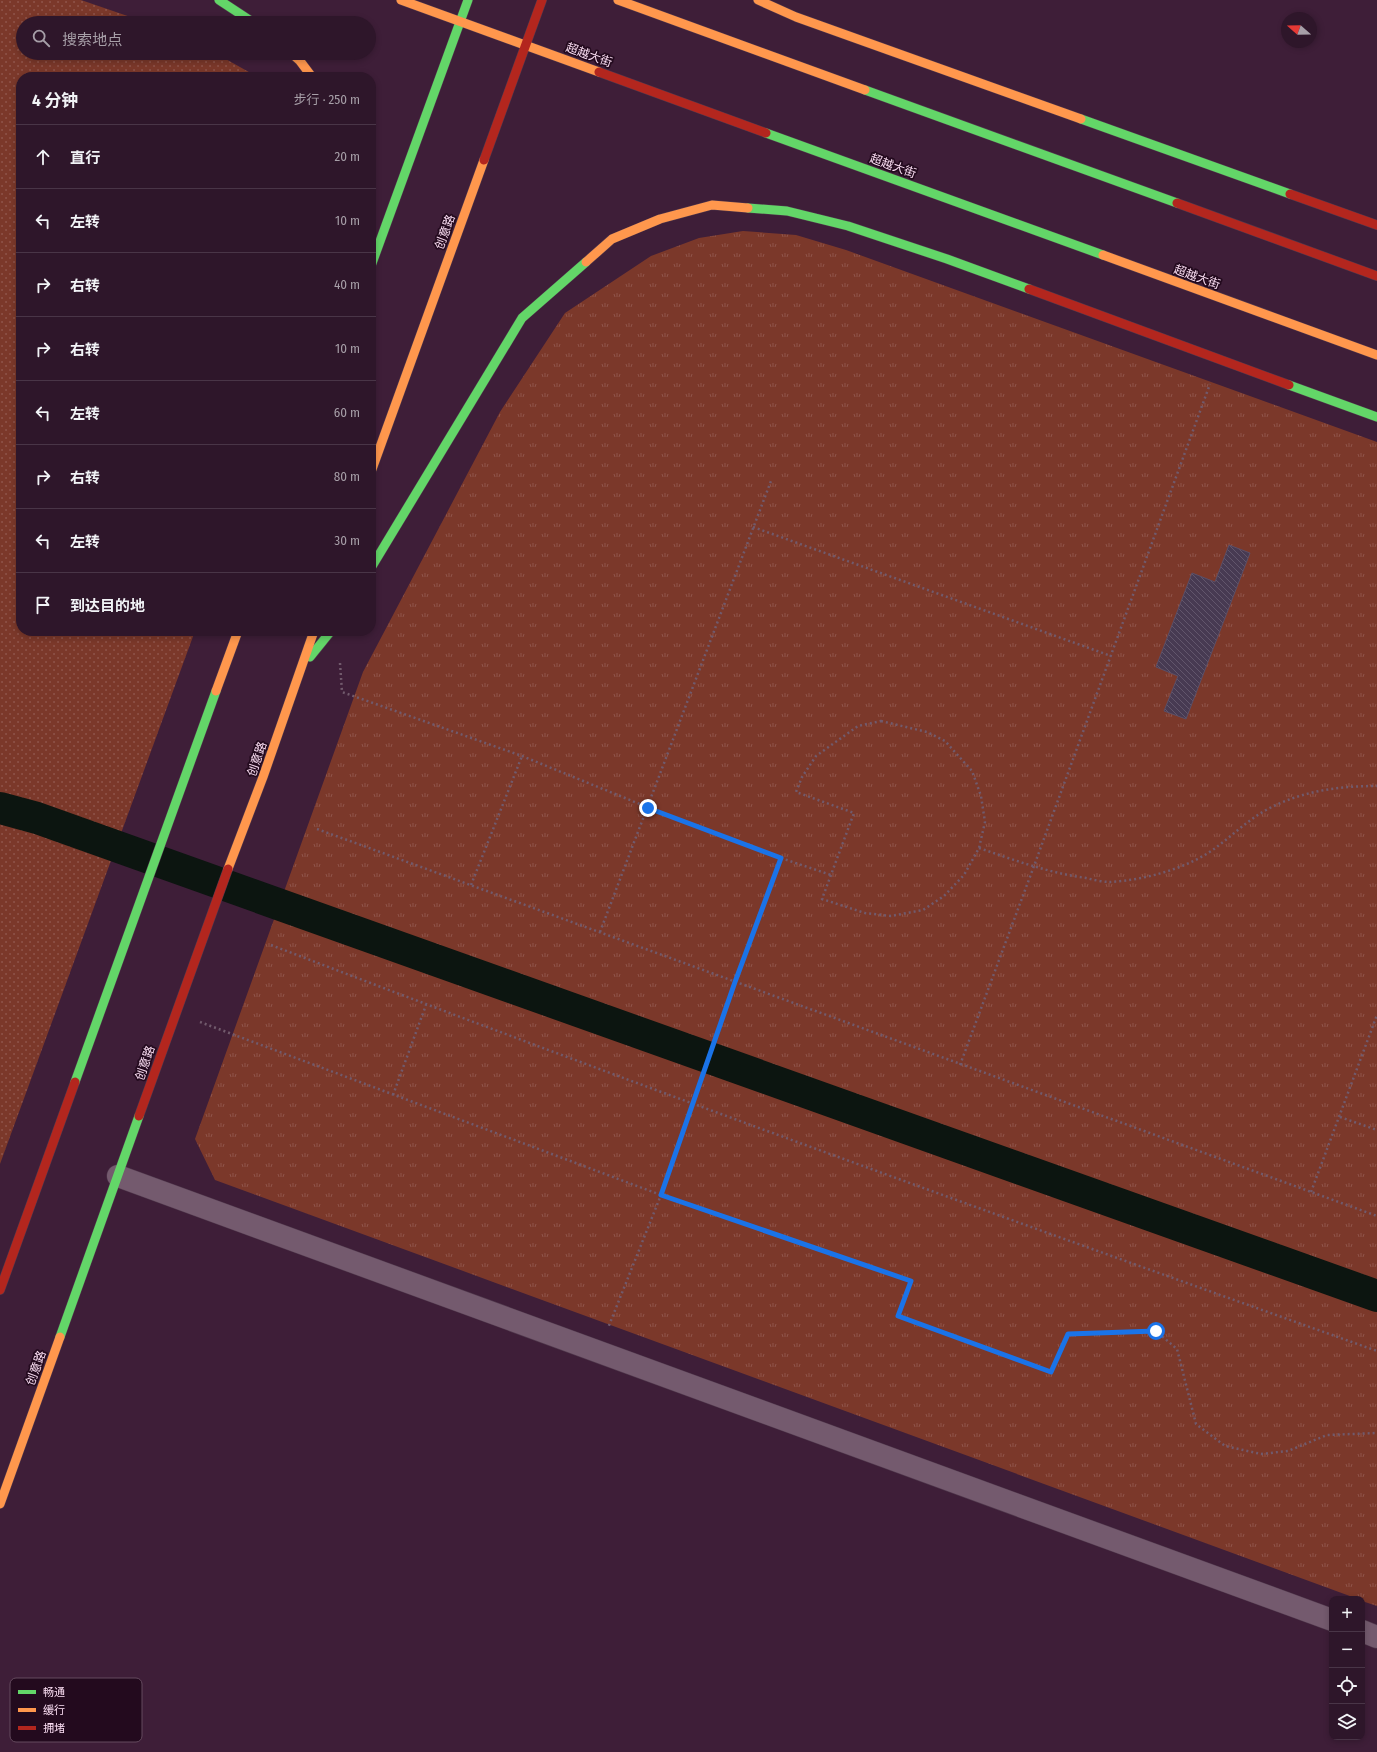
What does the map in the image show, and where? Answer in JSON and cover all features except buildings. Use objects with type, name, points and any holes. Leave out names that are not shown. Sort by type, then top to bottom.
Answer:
[{"type":"street","points":[[219,0],[243,16]]},
{"type":"street","name":"超越大街","points":[[401,0],[1377,355]]},
{"type":"street","points":[[376,252],[468,0]]},
{"type":"street","name":"创意路","points":[[376,458],[542,0]]},
{"type":"street","points":[[618,0],[1377,276]]},
{"type":"street","points":[[758,0],[796,17],[1377,225]]},
{"type":"street","points":[[299,60],[308,72]]},
{"type":"street","points":[[376,560],[522,318],[612,239],[660,219],[712,205],[787,211],[848,226],[947,259],[1377,417]]},
{"type":"street","points":[[0,1290],[236,636]]},
{"type":"street","name":"创意路","points":[[0,1504],[193,963],[263,778],[312,636]]},
{"type":"street","points":[[300,668],[327,636]]},
{"type":"street","points":[[118,1176],[599,1350],[1329,1619]]},
{"type":"street","points":[[1364,1632],[1377,1637]]},
{"type":"path","points":[[960,1065],[1219,360]]},
{"type":"path","points":[[600,932],[771,481]]},
{"type":"path","points":[[754,527],[1111,656]]},
{"type":"path","points":[[340,661],[342,692],[522,756],[648,808],[781,858],[831,875]]},
{"type":"path","points":[[881,721],[926,732],[945,741],[972,771],[981,796],[985,822],[979,848],[964,875],[944,896],[923,910],[891,916],[865,913],[822,899],[831,875],[854,814],[796,792],[802,776],[816,756],[858,726],[881,721]]},
{"type":"path","points":[[471,885],[522,756]]},
{"type":"path","points":[[979,848],[1066,876],[1109,882],[1151,877],[1184,865],[1197,858],[1217,847],[1235,831],[1266,810],[1306,792],[1359,786],[1377,786]]},
{"type":"path","points":[[316,829],[1377,1216]]},
{"type":"path","points":[[599,1350],[661,1195],[735,982],[781,858]]},
{"type":"path","points":[[271,945],[426,1005],[1377,1351]]},
{"type":"path","points":[[393,1095],[426,1005]]},
{"type":"path","points":[[175,1013],[661,1195],[911,1281],[898,1316],[1051,1372],[1068,1334],[1156,1331],[1177,1349],[1196,1424],[1225,1446],[1260,1454],[1288,1451],[1327,1435],[1377,1433]]},
{"type":"path","points":[[1311,1192],[1377,1015]]},
{"type":"path","points":[[1340,1117],[1377,1130]]},
{"type":"green space","points":[[0,0],[81,0],[128,16],[16,16],[16,60],[228,60],[249,72],[16,72],[16,636],[193,636],[0,1164]]},
{"type":"green space","points":[[743,231],[796,235],[846,250],[1377,442],[1377,1606],[1365,1602],[1365,1596],[1350,1596],[215,1180],[195,1139],[363,672],[500,412],[565,313],[651,256],[699,238]]},
{"type":"waterway","points":[[0,808],[37,818],[1377,1296]]},
{"type":"traffic: fast","points":[[219,0],[243,16]]},
{"type":"traffic: fast","points":[[376,252],[468,0]]},
{"type":"traffic: fast","points":[[865,90],[1177,203]]},
{"type":"traffic: fast","points":[[1081,119],[1290,194]]},
{"type":"traffic: fast","points":[[766,133],[1103,255]]},
{"type":"traffic: fast","points":[[748,208],[787,211],[848,226],[947,259],[1029,289]]},
{"type":"traffic: fast","points":[[376,560],[522,318],[586,262]]},
{"type":"traffic: fast","points":[[1289,385],[1377,417]]},
{"type":"traffic: fast","points":[[310,657],[327,636]]},
{"type":"traffic: fast","points":[[75,1082],[216,691]]},
{"type":"traffic: fast","points":[[60,1337],[139,1116]]},
{"type":"traffic: slow","points":[[401,0],[599,72]]},
{"type":"traffic: slow","points":[[618,0],[865,90]]},
{"type":"traffic: slow","points":[[758,0],[796,17],[1081,119]]},
{"type":"traffic: slow","points":[[299,60],[308,72]]},
{"type":"traffic: slow","points":[[376,458],[484,160]]},
{"type":"traffic: slow","points":[[586,262],[612,239],[660,219],[712,205],[748,208]]},
{"type":"traffic: slow","points":[[1103,255],[1377,355]]},
{"type":"traffic: slow","points":[[216,691],[236,636]]},
{"type":"traffic: slow","points":[[228,869],[263,777],[312,636]]},
{"type":"traffic: slow","points":[[0,1504],[60,1337]]},
{"type":"traffic: jam","points":[[484,160],[542,0]]},
{"type":"traffic: jam","points":[[599,72],[766,133]]},
{"type":"traffic: jam","points":[[1290,194],[1377,225]]},
{"type":"traffic: jam","points":[[1177,203],[1377,276]]},
{"type":"traffic: jam","points":[[1029,289],[1289,385]]},
{"type":"traffic: jam","points":[[139,1116],[228,869]]},
{"type":"traffic: jam","points":[[0,1290],[75,1082]]},
{"type":"route","points":[[648,808],[781,858],[735,982],[661,1195],[911,1281],[898,1316],[1051,1372],[1068,1334],[1156,1331]]}]
